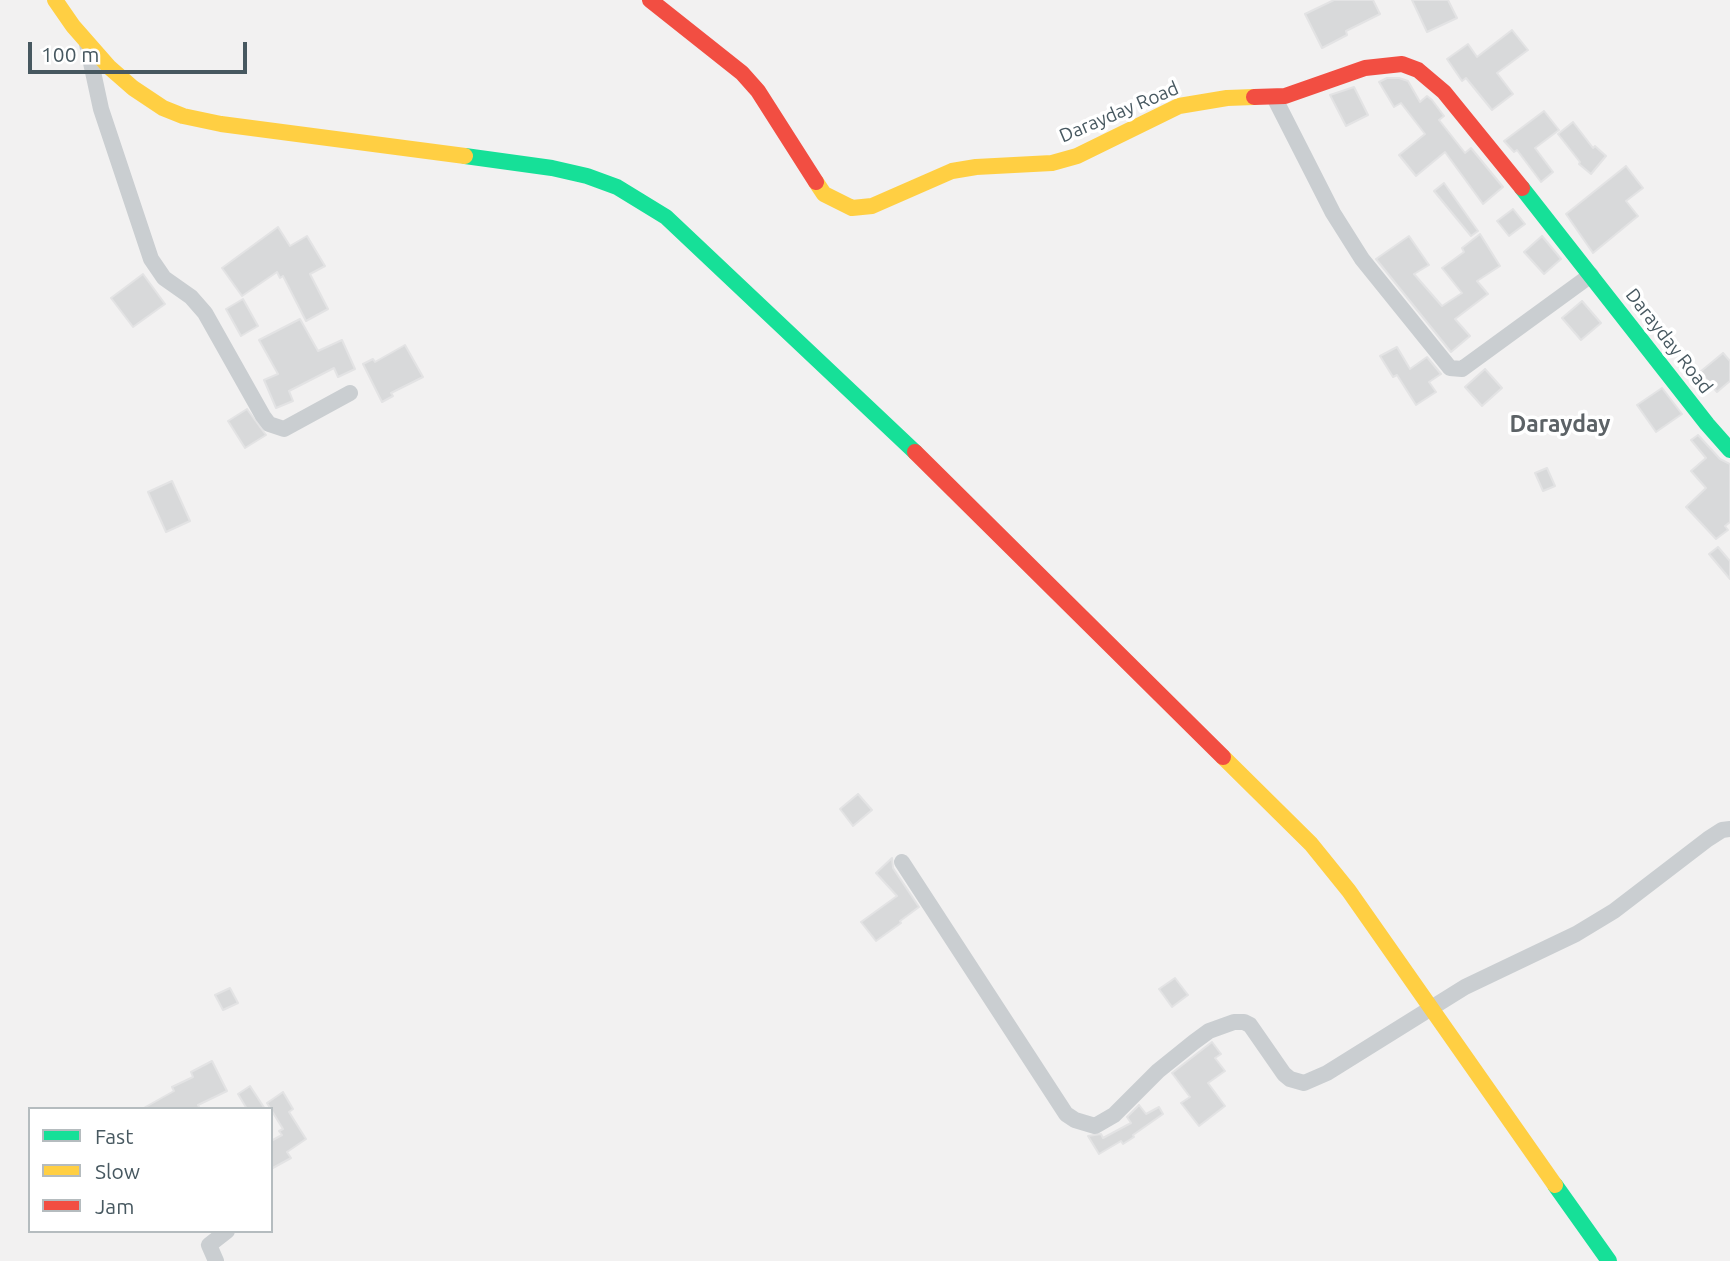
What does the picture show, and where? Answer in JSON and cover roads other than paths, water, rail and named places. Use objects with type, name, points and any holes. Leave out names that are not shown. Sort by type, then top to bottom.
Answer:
[{"type":"street","points":[[55,0],[109,67],[133,88],[163,108],[183,116],[221,124],[552,168],[587,176],[617,187],[666,217],[959,493],[1311,844],[1349,891],[1609,1261]]},
{"type":"street","name":"Darayday Road","points":[[650,0],[741,73],[758,91],[824,194],[852,208],[872,206],[952,171],[1052,163],[1077,156],[1179,106],[1227,98],[1274,97],[1304,91],[1366,68],[1402,64],[1418,70],[1444,92],[1730,450]]},
{"type":"street","points":[[87,42],[101,109],[150,259],[164,278],[191,297],[205,313],[263,416],[270,424],[284,429],[350,393]]},
{"type":"street","points":[[1274,97],[1333,213],[1362,259],[1450,368],[1462,369],[1591,275]]},
{"type":"street","points":[[902,862],[1066,1114],[1086,1125],[1095,1126],[1104,1123],[1194,1042],[1220,1026],[1234,1022],[1250,1025],[1284,1074],[1296,1082],[1304,1083],[1327,1073],[1465,987],[1576,934],[1614,911],[1708,839],[1722,830],[1730,829]]},
{"type":"street","points":[[216,1261],[209,1245],[224,1233]]},
{"type":"district","name":"Darayday","points":[[1560,424]]}]
